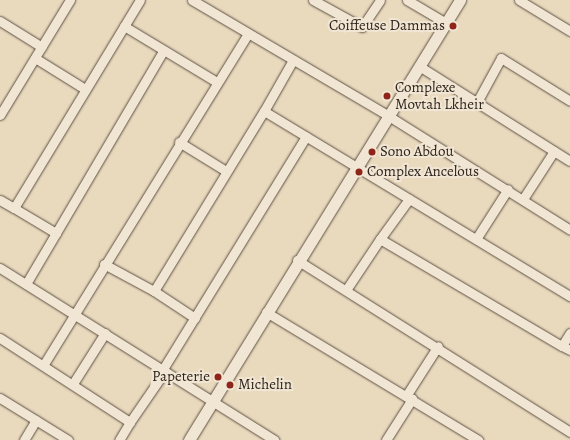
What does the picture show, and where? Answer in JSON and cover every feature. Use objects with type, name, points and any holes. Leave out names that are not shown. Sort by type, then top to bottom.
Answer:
[{"type":"street","points":[[0,115],[69,0]]},
{"type":"street","points":[[14,208],[140,0]]},
{"type":"street","points":[[192,0],[387,115],[508,189],[570,230]]},
{"type":"street","points":[[313,0],[362,27],[380,0]]},
{"type":"street","points":[[406,0],[446,23]]},
{"type":"street","points":[[189,440],[387,115],[460,0]]},
{"type":"street","points":[[519,0],[531,3],[570,32]]},
{"type":"street","points":[[1,25],[42,47]]},
{"type":"street","points":[[124,26],[217,82]]},
{"type":"street","points":[[44,364],[73,312],[248,34]]},
{"type":"street","points":[[26,284],[164,50]]},
{"type":"street","points":[[35,58],[85,89]]},
{"type":"street","points":[[477,102],[501,58],[570,102]]},
{"type":"street","points":[[154,291],[264,111],[293,60]]},
{"type":"street","points":[[419,66],[570,161]]},
{"type":"street","points":[[264,111],[570,296]]},
{"type":"street","points":[[119,440],[164,370],[306,137]]},
{"type":"street","points":[[179,142],[226,171]]},
{"type":"street","points":[[523,199],[554,151]]},
{"type":"street","points":[[476,240],[508,189]]},
{"type":"street","points":[[346,290],[409,199]]},
{"type":"street","points":[[0,200],[56,233]]},
{"type":"street","points":[[380,239],[566,348],[570,333]]},
{"type":"street","points":[[298,260],[438,346],[570,432]]},
{"type":"street","points":[[104,264],[154,291],[196,318]]},
{"type":"street","points":[[0,268],[73,312],[213,401],[260,436],[274,440]]},
{"type":"street","points":[[266,312],[478,440]]},
{"type":"street","points":[[74,382],[105,333]]},
{"type":"street","points":[[0,338],[74,382],[130,422]]},
{"type":"street","points":[[390,439],[409,398],[438,346]]},
{"type":"street","points":[[0,398],[68,440]]},
{"type":"street","points":[[24,440],[36,420]]},
{"type":"place","name":"Coiffeuse Dammas","points":[[453,26]]},
{"type":"place","name":"Complexe Movtah Lkheir","points":[[387,96]]},
{"type":"place","name":"Sono Abdou","points":[[372,152]]},
{"type":"place","name":"Complex Ancelous","points":[[359,172]]},
{"type":"place","name":"Papeterie","points":[[218,377]]},
{"type":"place","name":"Michelin","points":[[230,385]]}]
